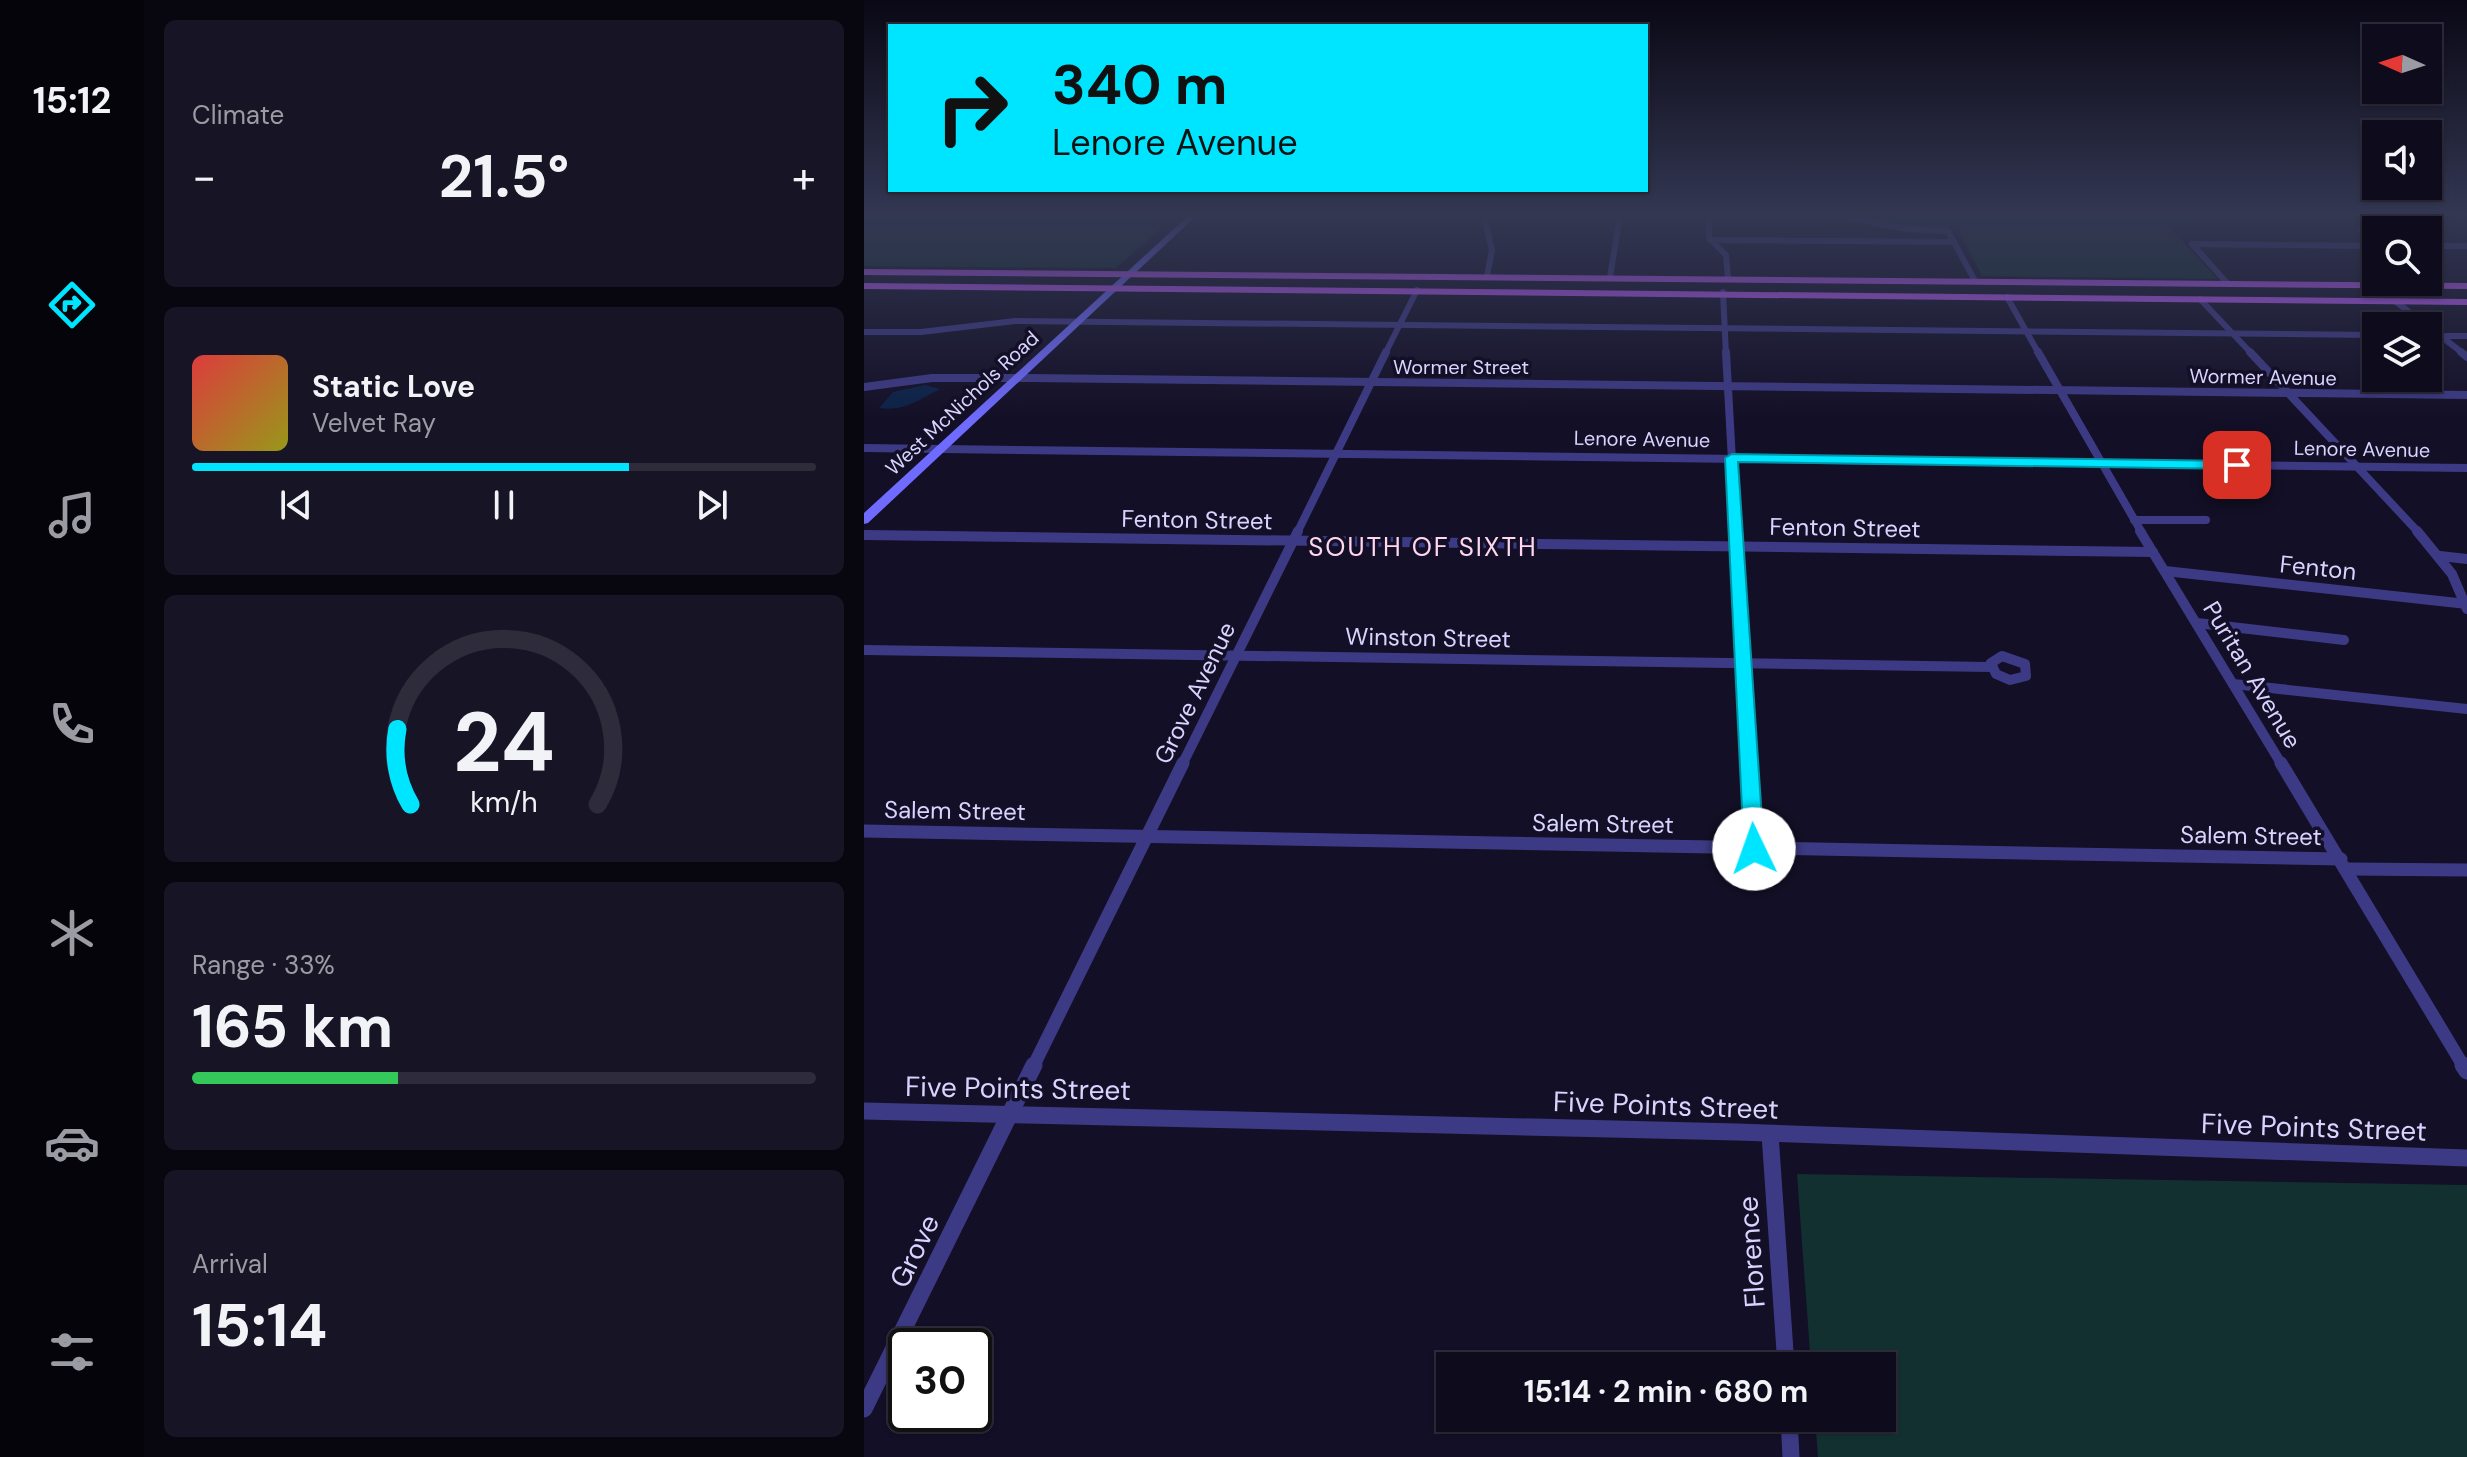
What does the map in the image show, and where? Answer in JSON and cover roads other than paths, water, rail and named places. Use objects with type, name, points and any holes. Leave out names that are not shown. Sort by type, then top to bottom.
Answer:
[{"type":"main road","points":[[917,284],[926,286]]},
{"type":"main road","name":"West McNichols Road","points":[[864,520],[1115,284]]},
{"type":"main road","points":[[1204,287],[1314,284]]},
{"type":"main road","points":[[1386,284],[1393,289]]},
{"type":"main road","points":[[1675,292],[1686,287],[1686,284]]},
{"type":"main road","points":[[1755,284],[1752,286],[1764,293]]},
{"type":"main road","points":[[2011,296],[2043,292],[2042,286],[2036,284]]},
{"type":"main road","points":[[2119,298],[2107,293],[2105,287],[2197,287],[2206,284]]},
{"type":"main road","points":[[2336,284],[2362,284]]},
{"type":"main road","points":[[2243,298],[2253,294],[2353,294],[2336,284]]},
{"type":"main road","points":[[2442,285],[2467,286]]},
{"type":"main road","points":[[864,286],[1723,292],[2467,302]]},
{"type":"main road","points":[[2424,296],[2433,301]]},
{"type":"street","name":"Grove Avenue","points":[[1009,1114],[1417,290]]},
{"type":"street","points":[[1723,292],[1754,849]]},
{"type":"street","name":"Puritan Avenue","points":[[2011,296],[2024,331],[2134,520],[2467,1071]]},
{"type":"street","points":[[2200,299],[2440,556],[2466,606]]},
{"type":"street","points":[[2395,301],[2409,312]]},
{"type":"street","points":[[864,332],[921,332],[1009,321],[2362,335]]},
{"type":"street","points":[[2442,336],[2467,336]]},
{"type":"street","points":[[2442,337],[2467,357]]},
{"type":"street","name":"Wormer Street","points":[[864,387],[932,378],[1015,378],[2058,389]]},
{"type":"street","name":"Wormer Avenue","points":[[2058,389],[2467,395]]},
{"type":"street","name":"Lenore Avenue","points":[[864,448],[2467,468]]},
{"type":"street","points":[[2134,520],[2206,520]]},
{"type":"street","name":"Fenton Street","points":[[864,535],[2153,552]]},
{"type":"street","points":[[2440,556],[2467,559]]},
{"type":"street","name":"Fenton","points":[[2165,571],[2466,606]]},
{"type":"street","points":[[2197,623],[2344,640]]},
{"type":"street","name":"Winston Street","points":[[864,650],[1991,667]]},
{"type":"street","points":[[2233,684],[2467,709]]},
{"type":"street","name":"Salem Street","points":[[864,831],[1754,849],[2467,870]]},
{"type":"street","name":"Five Points Street","points":[[864,1111],[1770,1134],[2467,1158]]},
{"type":"street","name":"Grove","points":[[864,1409],[1009,1114]]},
{"type":"street","name":"Florence","points":[[1770,1134],[1785,1352]]},
{"type":"street","points":[[1790,1432],[1791,1457]]},
{"type":"water","points":[[925,385],[940,389],[904,406],[879,408],[893,392]]},
{"type":"district","name":"SOUTH OF SIXTH","points":[[1423,547]]}]
